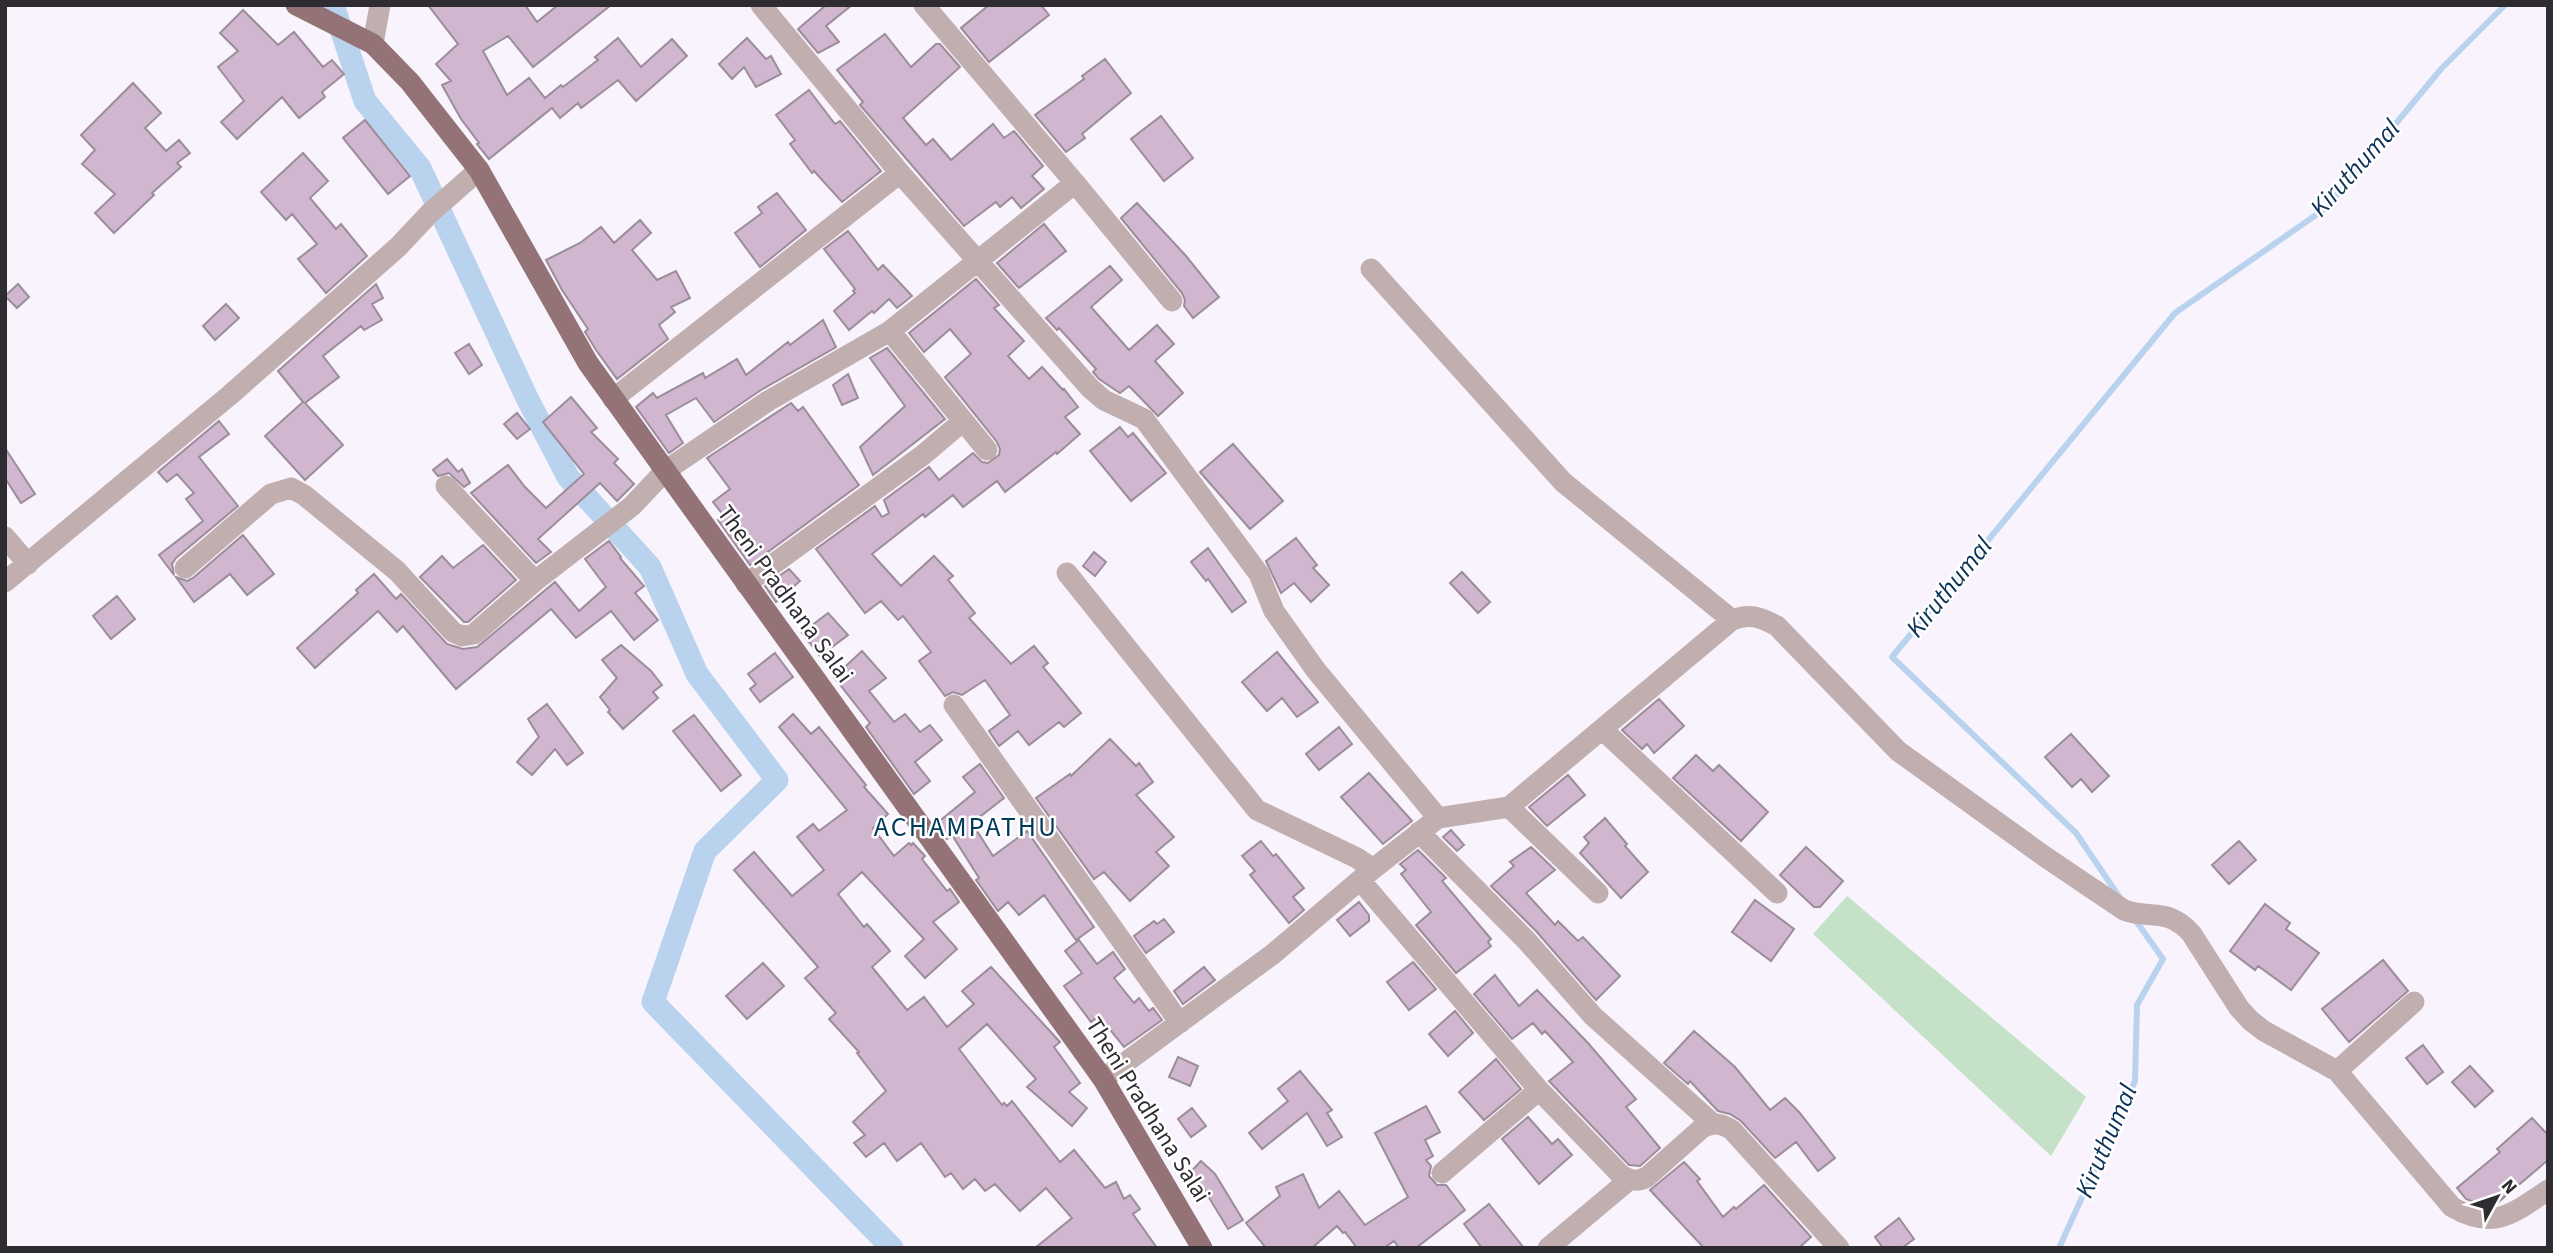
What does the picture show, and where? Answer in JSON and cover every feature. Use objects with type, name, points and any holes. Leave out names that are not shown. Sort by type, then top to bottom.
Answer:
[{"type":"main road","name":"Theni Pradhana Salai","points":[[296,5],[373,44],[410,82],[479,170],[588,363],[1103,1079],[1202,1248]]},
{"type":"street","points":[[373,44],[380,5]]},
{"type":"street","points":[[761,5],[900,173],[1090,388],[1104,400],[1144,418],[1259,574],[1274,611],[1315,668],[1438,818]]},
{"type":"street","points":[[924,5],[1172,301]]},
{"type":"street","points":[[5,582],[230,395],[398,247],[479,170]]},
{"type":"street","points":[[613,399],[900,173]]},
{"type":"street","points":[[185,568],[271,494],[291,488],[304,495],[386,562],[453,632],[462,636],[474,634],[535,581],[632,506],[665,471],[768,401],[890,331],[1075,183]]},
{"type":"street","points":[[1371,269],[1563,482],[1732,620]]},
{"type":"street","points":[[890,331],[987,450]]},
{"type":"street","points":[[746,584],[923,455],[963,421]]},
{"type":"street","points":[[446,486],[535,581]]},
{"type":"street","points":[[5,537],[28,564]]},
{"type":"street","points":[[1067,573],[1257,810],[1357,858],[1539,1090],[1621,1175],[1638,1181],[1647,1177],[1702,1128],[1712,1123]]},
{"type":"street","points":[[1103,1079],[1273,954],[1438,818],[1509,807],[1732,620],[1745,615],[1761,617],[1777,626],[1898,751],[2043,856],[2129,911],[2167,916],[2181,922],[2191,933],[2239,1008],[2251,1021],[2264,1031],[2337,1071],[2452,1207],[2466,1215],[2497,1219],[2510,1215],[2548,1190]]},
{"type":"street","points":[[954,705],[1180,1023]]},
{"type":"street","points":[[1603,730],[1777,894]]},
{"type":"street","points":[[1509,807],[1598,893]]},
{"type":"street","points":[[1419,832],[1527,940],[1592,1016],[1712,1123],[1732,1130],[1839,1248]]},
{"type":"street","points":[[2337,1071],[2414,1002]]},
{"type":"street","points":[[1442,1173],[1539,1090]]},
{"type":"street","points":[[1548,1248],[1629,1180]]},
{"type":"green space","points":[[1847,896],[2086,1097],[2051,1156],[1813,934]]},
{"type":"building","points":[[428,5],[525,5],[537,22],[558,5],[611,5],[533,67],[508,36],[483,51],[507,95],[529,78],[545,98],[598,60],[595,57],[618,38],[641,67],[672,39],[687,56],[636,101],[618,80],[581,108],[578,103],[560,118],[552,108],[489,159],[461,119],[442,85],[451,81],[436,64],[458,44]]},
{"type":"building","points":[[826,5],[852,5],[826,26],[839,42],[818,53],[798,29]]},
{"type":"building","points":[[989,5],[1041,5],[1049,15],[989,62],[961,28]]},
{"type":"building","points":[[243,10],[278,45],[294,32],[323,67],[332,60],[344,74],[322,92],[325,97],[299,118],[282,97],[237,139],[221,122],[244,101],[218,67],[238,51],[220,33]]},
{"type":"building","points":[[885,34],[911,67],[936,44],[940,44],[960,67],[903,118],[926,145],[933,139],[951,160],[993,124],[1004,138],[1014,131],[1043,166],[1032,176],[1044,189],[1021,208],[1012,197],[1000,207],[996,202],[964,226],[860,105],[863,102],[837,70]]},
{"type":"building","points":[[747,38],[766,59],[771,56],[781,74],[756,87],[744,67],[732,79],[719,64]]},
{"type":"building","points":[[1105,59],[1131,93],[1082,134],[1085,138],[1066,152],[1035,115],[1084,79],[1082,76]]},
{"type":"building","points":[[133,83],[161,113],[145,128],[166,151],[179,140],[190,153],[177,163],[181,167],[114,233],[95,213],[115,194],[82,164],[95,150],[81,135]]},
{"type":"building","points":[[809,90],[835,124],[840,121],[881,171],[842,202],[814,171],[812,173],[790,144],[795,140],[776,115]]},
{"type":"building","points":[[1161,116],[1193,158],[1164,181],[1131,139]]},
{"type":"building","points":[[365,120],[410,176],[388,194],[343,138]]},
{"type":"building","points":[[303,153],[328,181],[310,198],[336,229],[341,224],[367,256],[326,293],[298,259],[317,244],[292,214],[286,220],[261,192]]},
{"type":"building","points":[[777,193],[806,230],[760,267],[735,233],[762,213],[758,207]]},
{"type":"building","points":[[1137,203],[1219,297],[1193,318],[1184,306],[1182,293],[1121,218]]},
{"type":"building","points":[[640,220],[651,233],[632,250],[657,280],[676,271],[690,298],[671,307],[675,312],[659,325],[668,339],[617,379],[585,332],[588,329],[546,260],[580,243],[601,227],[614,243]]},
{"type":"building","points":[[1044,224],[1066,251],[1019,288],[997,263]]},
{"type":"building","points":[[848,231],[878,270],[883,265],[912,296],[897,308],[889,299],[849,330],[834,311],[855,293],[855,289],[824,249]]},
{"type":"building","points":[[1110,266],[1122,280],[1091,307],[1129,350],[1157,325],[1174,344],[1155,361],[1183,393],[1158,416],[1129,386],[1120,393],[1099,379],[1093,372],[1096,369],[1059,328],[1057,330],[1046,318]]},
{"type":"building","points":[[976,279],[999,305],[994,308],[1024,341],[1008,356],[1029,379],[1042,367],[1064,389],[1078,407],[1065,417],[1080,434],[1005,492],[997,481],[963,507],[953,495],[925,517],[923,514],[872,554],[901,586],[934,556],[953,576],[948,580],[975,613],[969,618],[1011,664],[1034,646],[1048,663],[1043,667],[1081,713],[1064,727],[1059,722],[1029,745],[1018,731],[999,746],[989,731],[1010,715],[985,680],[962,695],[953,692],[945,696],[919,661],[931,652],[903,616],[898,620],[881,601],[865,613],[816,549],[875,506],[882,517],[889,513],[884,500],[929,467],[939,480],[973,453],[982,462],[988,463],[999,455],[997,442],[945,377],[971,354],[950,329],[924,352],[909,333]]},
{"type":"building","points":[[18,284],[29,297],[17,308],[5,296]]},
{"type":"building","points":[[376,284],[383,298],[372,304],[382,320],[364,330],[361,326],[323,356],[339,377],[305,403],[343,445],[305,480],[265,436],[303,402],[278,371]]},
{"type":"building","points":[[226,304],[239,318],[215,340],[203,326]]},
{"type":"building","points":[[823,320],[836,347],[761,390],[714,422],[696,398],[666,415],[683,443],[669,453],[636,407],[653,393],[657,398],[703,373],[705,378],[737,359],[746,375],[788,342],[790,345]]},
{"type":"building","points":[[469,344],[482,365],[469,374],[455,353]]},
{"type":"building","points":[[887,348],[945,419],[873,475],[860,447],[905,406],[870,358]]},
{"type":"building","points":[[848,374],[858,398],[842,405],[833,385]]},
{"type":"building","points":[[571,397],[597,428],[591,432],[618,459],[614,463],[634,484],[617,501],[600,483],[538,539],[551,552],[536,563],[471,493],[508,465],[546,508],[584,474],[543,422]]},
{"type":"building","points":[[791,403],[798,411],[803,407],[859,485],[750,565],[718,520],[724,516],[713,502],[730,489],[707,458]]},
{"type":"building","points":[[517,413],[530,429],[517,439],[504,424]]},
{"type":"building","points":[[219,421],[229,434],[199,457],[238,506],[176,558],[172,564],[174,575],[159,555],[203,521],[186,499],[194,493],[177,474],[167,482],[158,472]]},
{"type":"building","points":[[1120,427],[1128,437],[1133,433],[1166,473],[1131,501],[1090,451]]},
{"type":"building","points":[[1233,444],[1283,501],[1250,529],[1200,472]]},
{"type":"building","points":[[5,448],[35,494],[21,503],[5,478]]},
{"type":"building","points":[[447,459],[458,472],[462,469],[470,483],[464,487],[449,473],[438,476],[433,470]]},
{"type":"building","points":[[243,535],[274,574],[247,595],[230,574],[194,602],[176,577],[187,581],[193,578]]},
{"type":"building","points":[[1296,538],[1317,565],[1313,568],[1329,585],[1311,602],[1294,583],[1281,593],[1266,561]]},
{"type":"building","points":[[609,541],[644,586],[635,593],[658,620],[634,640],[611,611],[576,638],[551,609],[456,689],[403,626],[397,632],[378,611],[315,668],[297,648],[358,593],[356,590],[374,574],[396,599],[401,594],[447,644],[463,649],[477,647],[555,582],[579,611],[606,587],[585,559]]},
{"type":"building","points":[[483,545],[516,580],[468,622],[464,622],[420,577],[442,556],[453,568]]},
{"type":"building","points":[[1208,548],[1246,602],[1232,612],[1208,579],[1206,581],[1191,562]]},
{"type":"building","points":[[1094,552],[1106,562],[1095,576],[1083,566]]},
{"type":"building","points":[[789,569],[800,581],[776,602],[765,586]]},
{"type":"building","points":[[1462,572],[1490,602],[1478,613],[1450,583]]},
{"type":"building","points":[[117,596],[135,619],[111,639],[93,616]]},
{"type":"building","points":[[828,613],[848,635],[820,656],[802,633]]},
{"type":"building","points":[[621,645],[651,671],[662,685],[653,692],[658,698],[623,729],[608,712],[610,710],[600,697],[617,678],[602,660]]},
{"type":"building","points":[[862,651],[886,678],[869,691],[894,722],[905,714],[920,732],[930,725],[942,740],[915,762],[930,781],[914,794],[866,727],[870,723],[834,677]]},
{"type":"building","points":[[1277,652],[1318,702],[1297,717],[1282,698],[1267,711],[1242,682]]},
{"type":"building","points":[[775,653],[793,677],[760,702],[750,689],[756,684],[748,674]]},
{"type":"building","points":[[1659,699],[1684,726],[1654,753],[1647,744],[1642,749],[1622,730]]},
{"type":"building","points":[[547,704],[583,753],[567,765],[555,749],[532,775],[517,762],[539,737],[528,719]]},
{"type":"building","points":[[793,714],[811,734],[819,727],[888,814],[873,828],[894,856],[909,843],[913,843],[925,856],[922,859],[959,902],[933,922],[957,949],[925,978],[905,956],[924,939],[862,872],[838,894],[864,927],[867,924],[890,951],[872,967],[907,1010],[924,997],[947,1027],[974,1004],[962,991],[991,967],[1060,1042],[1054,1047],[1080,1083],[1069,1092],[1087,1108],[1072,1126],[1027,1087],[1036,1079],[987,1024],[959,1049],[1002,1105],[1004,1103],[1007,1106],[1012,1101],[1060,1162],[1074,1150],[1105,1188],[1116,1182],[1124,1199],[1130,1195],[1140,1209],[1133,1214],[1157,1248],[1035,1248],[1072,1218],[1046,1188],[1020,1211],[995,1184],[985,1191],[975,1179],[963,1189],[951,1173],[945,1177],[921,1143],[897,1161],[884,1143],[866,1157],[854,1143],[865,1135],[853,1122],[886,1091],[857,1053],[859,1052],[829,1019],[836,1013],[805,978],[818,967],[734,870],[754,852],[792,896],[824,870],[797,837],[813,824],[819,831],[847,810],[779,727]]},
{"type":"building","points":[[694,715],[741,775],[721,791],[673,731]]},
{"type":"building","points":[[1339,727],[1352,744],[1319,770],[1306,754]]},
{"type":"building","points":[[2071,734],[2109,776],[2092,792],[2081,779],[2072,787],[2045,757]]},
{"type":"building","points":[[1110,739],[1136,766],[1139,763],[1153,782],[1136,795],[1174,837],[1156,852],[1169,866],[1130,901],[1104,872],[1094,879],[1036,798],[1070,774],[1071,776]]},
{"type":"building","points":[[1696,755],[1713,771],[1719,765],[1768,812],[1741,841],[1673,778]]},
{"type":"building","points":[[980,764],[1004,798],[972,823],[993,856],[1027,831],[1094,927],[1076,940],[1044,895],[1019,915],[1008,902],[998,911],[976,880],[979,878],[952,835],[947,839],[936,824],[975,792],[963,777]]},
{"type":"building","points":[[1369,773],[1412,821],[1383,844],[1341,797]]},
{"type":"building","points":[[1568,775],[1585,795],[1547,826],[1529,807]]},
{"type":"building","points":[[1605,818],[1648,872],[1621,898],[1580,853],[1589,843],[1584,837]]},
{"type":"building","points":[[1451,830],[1464,845],[1457,851],[1443,837]]},
{"type":"building","points":[[1261,841],[1273,856],[1276,854],[1304,888],[1293,897],[1304,910],[1289,923],[1250,875],[1255,871],[1242,856]]},
{"type":"building","points":[[2239,841],[2256,860],[2229,884],[2212,865]]},
{"type":"building","points":[[1531,847],[1555,870],[1526,893],[1555,925],[1558,921],[1578,941],[1583,937],[1620,976],[1596,1000],[1536,931],[1491,886],[1514,866],[1510,862]]},
{"type":"building","points":[[1806,847],[1843,881],[1820,907],[1814,907],[1780,875]]},
{"type":"building","points":[[1418,850],[1446,878],[1442,881],[1491,939],[1488,942],[1491,946],[1456,973],[1416,925],[1431,912],[1401,874],[1406,870],[1400,864]]},
{"type":"building","points":[[1755,900],[1794,929],[1771,961],[1732,932]]},
{"type":"building","points":[[1359,902],[1369,915],[1369,921],[1350,936],[1337,920]]},
{"type":"building","points":[[2265,904],[2290,923],[2286,929],[2319,953],[2291,990],[2258,966],[2255,970],[2230,951]]},
{"type":"building","points":[[1164,919],[1174,932],[1146,953],[1134,936],[1154,921],[1157,924]]},
{"type":"building","points":[[1079,940],[1097,964],[1113,952],[1125,969],[1114,978],[1134,1003],[1139,998],[1149,1011],[1153,1008],[1162,1020],[1124,1047],[1099,1016],[1091,1022],[1064,986],[1082,973],[1065,951]]},
{"type":"building","points":[[2383,960],[2408,991],[2349,1042],[2322,1009]]},
{"type":"building","points":[[1413,962],[1436,989],[1409,1010],[1387,982]]},
{"type":"building","points":[[763,963],[784,986],[747,1019],[726,996]]},
{"type":"building","points":[[1204,967],[1215,980],[1183,1004],[1174,991]]},
{"type":"building","points":[[1495,975],[1519,1006],[1537,990],[1588,1043],[1636,1099],[1626,1107],[1660,1148],[1640,1166],[1629,1165],[1549,1081],[1573,1062],[1545,1031],[1542,1034],[1533,1023],[1512,1039],[1474,994]]},
{"type":"building","points":[[1455,1011],[1473,1033],[1448,1056],[1429,1034]]},
{"type":"building","points":[[1694,1031],[1735,1067],[1770,1110],[1785,1098],[1835,1158],[1818,1171],[1796,1142],[1775,1158],[1741,1121],[1718,1111],[1690,1081],[1688,1084],[1664,1063]]},
{"type":"building","points":[[2423,1045],[2443,1072],[2427,1084],[2406,1058]]},
{"type":"building","points":[[1178,1057],[1198,1066],[1190,1086],[1169,1077]]},
{"type":"building","points":[[1496,1059],[1521,1089],[1484,1120],[1459,1092]]},
{"type":"building","points":[[2470,1066],[2493,1091],[2475,1107],[2452,1082]]},
{"type":"building","points":[[1300,1071],[1332,1110],[1327,1113],[1342,1137],[1327,1146],[1307,1113],[1262,1149],[1249,1133],[1288,1101],[1278,1089]]},
{"type":"building","points":[[1426,1106],[1440,1132],[1425,1140],[1433,1156],[1426,1160],[1431,1166],[1429,1176],[1437,1185],[1446,1185],[1465,1210],[1416,1248],[1399,1248],[1394,1241],[1384,1248],[1357,1248],[1337,1226],[1312,1248],[1266,1248],[1246,1223],[1280,1196],[1276,1187],[1303,1174],[1319,1208],[1339,1191],[1365,1225],[1408,1197],[1375,1133]]},
{"type":"building","points":[[1192,1108],[1206,1126],[1191,1137],[1178,1119]]},
{"type":"building","points":[[1528,1117],[1552,1144],[1558,1139],[1572,1155],[1539,1184],[1502,1139]]},
{"type":"building","points":[[2532,1118],[2548,1135],[2548,1160],[2495,1205],[2482,1205],[2466,1199],[2457,1188],[2500,1152],[2497,1149]]},
{"type":"building","points":[[1201,1161],[1215,1174],[1243,1220],[1228,1229],[1205,1191],[1202,1195],[1185,1178]]},
{"type":"building","points":[[1684,1162],[1700,1179],[1697,1181],[1723,1217],[1764,1185],[1811,1237],[1799,1248],[1704,1248],[1650,1190]]},
{"type":"building","points":[[1489,1204],[1524,1248],[1482,1248],[1464,1224]]},
{"type":"building","points":[[1899,1218],[1914,1239],[1902,1248],[1883,1248],[1875,1237]]},
{"type":"waterway","points":[[333,5],[365,101],[420,168],[527,398],[568,477],[650,567],[697,674],[777,780],[705,851],[653,1002],[892,1248]]},
{"type":"waterway","name":"Kiruthumal","points":[[2120,898],[2076,833],[1892,657],[2175,313],[2326,208],[2441,69],[2505,5]]},
{"type":"waterway","name":"Kiruthumal","points":[[2059,1248],[2135,1081],[2137,1005],[2163,959],[2134,918]]},
{"type":"district","name":"ACHAMPATHU","points":[[966,827]]}]
